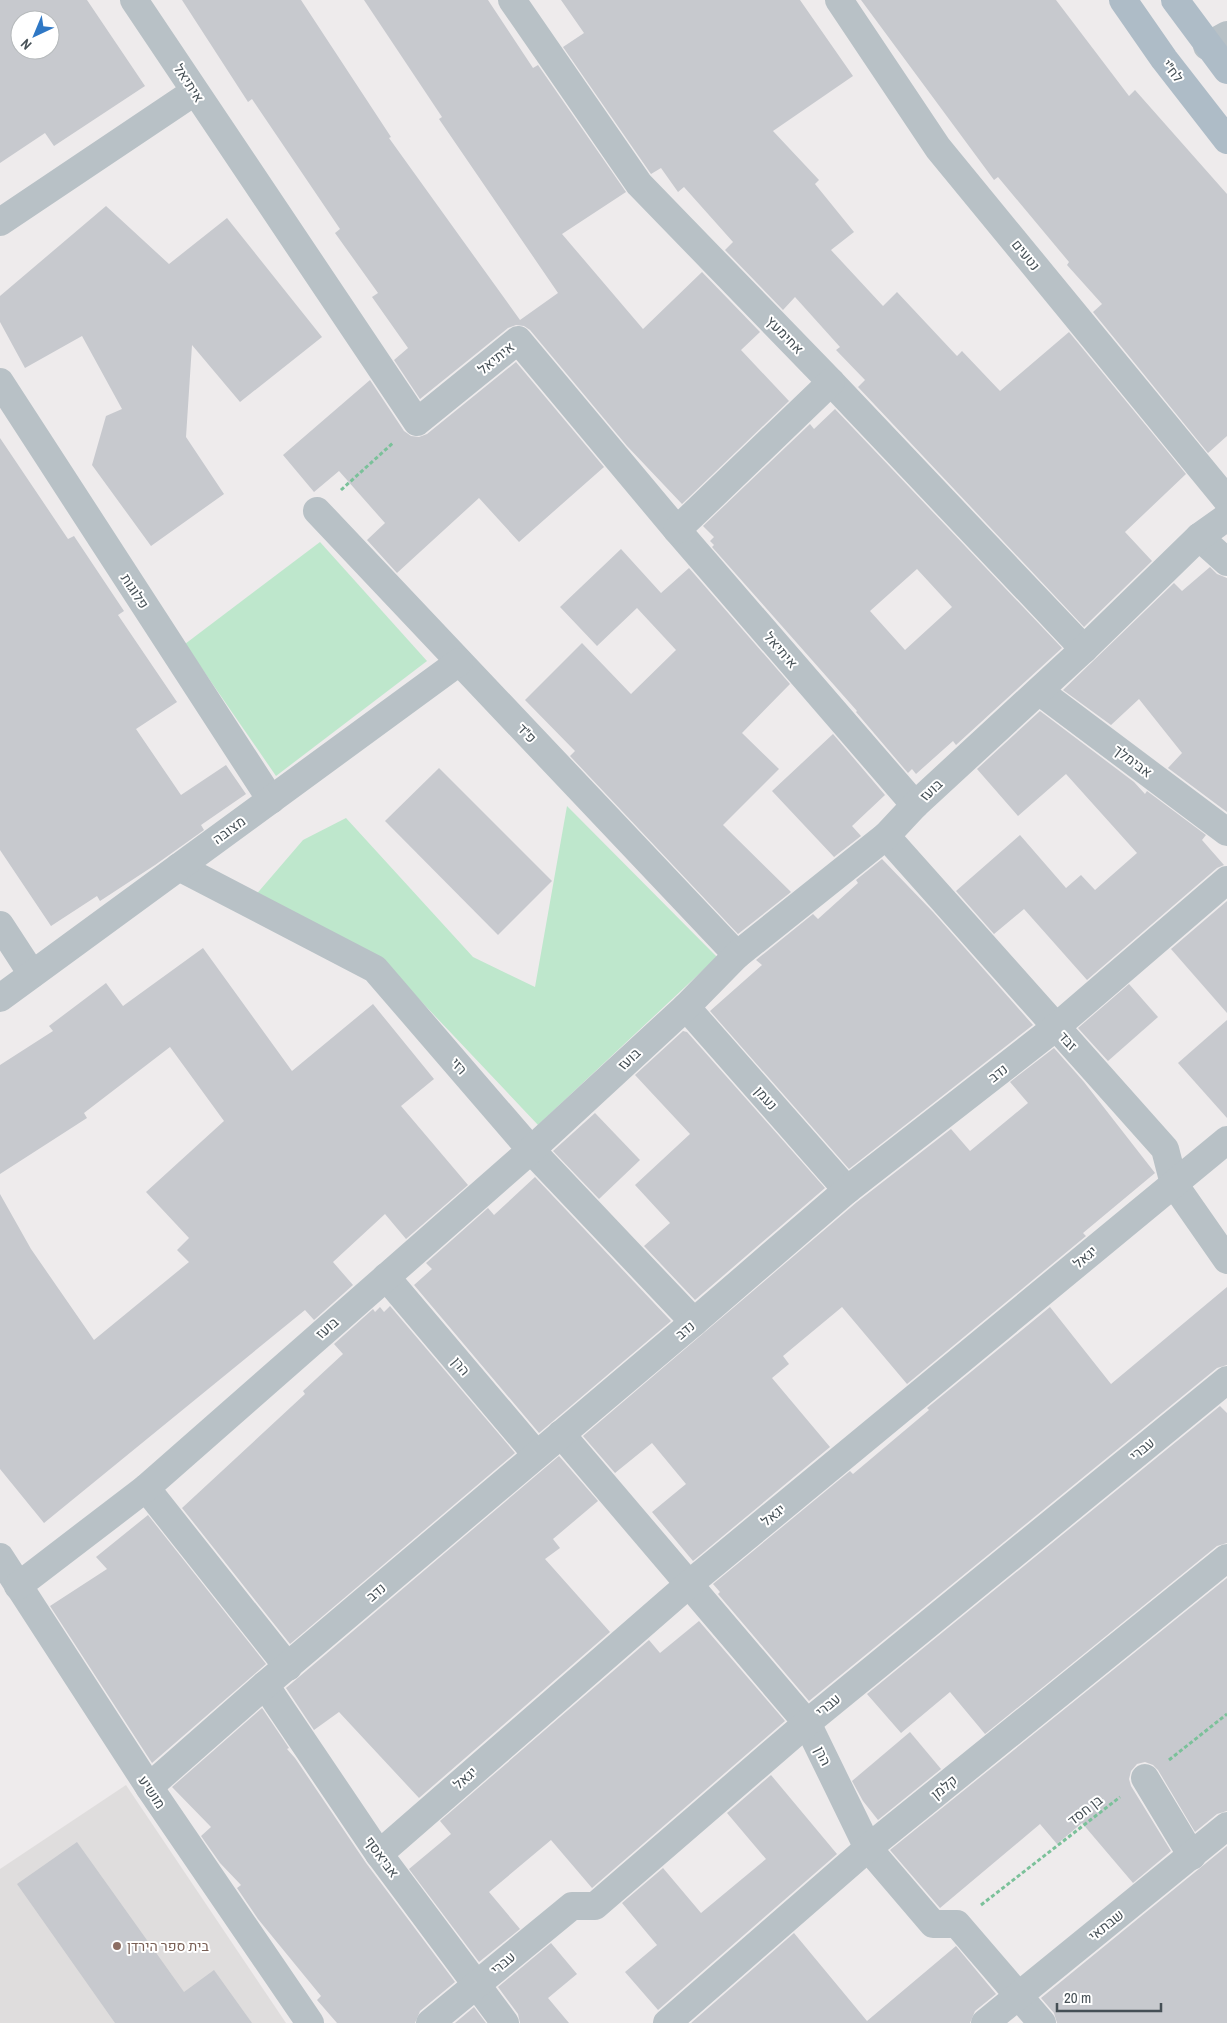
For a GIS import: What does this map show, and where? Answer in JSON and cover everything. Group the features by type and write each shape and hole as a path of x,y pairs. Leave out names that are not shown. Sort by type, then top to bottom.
{"main road":[{"name":"לח\"י","path":"1123,0 1164,59 1227,140"},
{"path":"1175,0 1217,40 1227,70"}],"street":[{"name":"איתיאל","path":"134,0 417,422 518,340 677,530 915,805"},
{"name":"אחימעץ","path":"512,0 639,184 831,382 1084,649"},
{"name":"נטעים","path":"839,0 938,148 1227,500"},
{"path":"0,222 194,92"},
{"name":"פלוגות","path":"0,382 271,800"},
{"path":"677,530 831,382"},
{"name":"פ\"ד","path":"317,511 737,955"},
{"name":"בועז","path":"18,1586 146,1488 531,1150 686,1007 737,955 886,836 915,805 1084,649 1199,537 1227,517"},
{"path":"1199,537 1227,562"},
{"name":"מצובה","path":"0,998 459,662"},
{"name":"אבימלך","path":"1039,691 1227,832"},
{"name":"זבד","path":"886,836 1165,1149 1174,1184 1227,1260"},
{"name":"רזי","path":"180,867 375,969 531,1150 694,1322"},
{"name":"נדב","path":"149,1787 265,1685 847,1190 1056,1028 1227,880"},
{"path":"0,925 32,974"},
{"name":"נעמן","path":"686,1007 847,1190"},
{"name":"יגאל","path":"378,1854 688,1584 1227,1140"},
{"name":"הרן","path":"386,1277 536,1454"},
{"name":"עברי","path":"430,2023 572,1906 595,1906 808,1722 1227,1380"},
{"name":"הרן","path":"561,1434 808,1722 868,1848 933,1924 957,1924"},
{"path":"146,1488 288,1667"},
{"name":"מושיע","path":"0,1558 149,1787 310,2023"},
{"name":"קלמן","path":"667,2023 868,1848 1227,1558"},
{"name":"אביאסף","path":"265,1685 378,1854 478,1984 505,2023"},
{"path":"1145,1778 1192,1856"},
{"name":"שבתאי","path":"985,2023 1017,1995 1227,1826"},
{"path":"957,1924 1042,2023"}],"path":[{"path":"317,511 417,422"},
{"name":"בן חסד","path":"957,1924 1227,1714"}],"shaded area":[{"name":"בית ספר הירדן","path":"126,1785 286,2023 0,2023 0,1869"}],"green space":[{"path":"320,542 427,661 276,776 185,644"},
{"path":"567,806 717,957 538,1125 383,961 254,897 303,840 346,818 473,957 535,987"}],"building":[{"path":"0,0 87,0 145,86 54,146 45,133 0,163"},
{"path":"182,0 301,0 391,137 389,138 520,320 558,293 439,119 442,117 364,0 488,0 533,68 538,65 626,192 562,234 643,329 702,272 760,332 741,350 789,401 682,504 627,446 530,330 524,326 516,325 508,328 420,399 394,360 408,348 372,297 378,293 335,233 340,229 252,99 248,102"},
{"path":"561,0 800,0 853,76 773,131 819,180 815,184 854,232 831,250 883,306 897,292 957,356 962,351 1000,391 1069,332 1186,474 1125,532 1152,561 1084,627 858,387 865,380 836,350 840,347 795,297 783,310 725,250 733,242 684,187 678,192 661,168 651,174 563,47 584,33"},
{"path":"861,0 1056,0 1129,96 1135,90 1227,194 1227,436 1208,453 1093,312 1102,304 1067,265 1069,262 998,177 994,180"},
{"path":"106,206 169,264 227,218 322,337 240,402 192,345 186,437 224,494 151,546 92,465 106,416 122,409 82,336 25,368 0,322 0,296"},
{"path":"516,362 604,467 519,542 479,498 397,573 367,540 385,523 339,471 314,492 283,455 370,380 404,431 411,436 419,437 427,434"},
{"path":"835,409 1062,648 956,745 953,741 916,774 912,769 908,773 857,711 712,547 714,545 710,541 714,537 703,526 810,424 814,429","holes":["917,569 952,607 905,650 870,611"]},
{"path":"0,438 68,539 74,536 124,611 118,615 177,702 136,729 181,795 226,765 246,794 201,825 204,830 155,865 100,901 97,896 51,926 0,850"},
{"path":"621,549 661,593 689,568 790,684 742,733 779,769 723,825 791,892 738,934 570,756 575,751 525,700 582,643 631,694 676,650 637,608 597,646 560,607"},
{"path":"1210,567 1217,574 1227,578 1227,812 1168,768 1182,753 1139,699 1111,725 1063,690 1174,583 1182,591"},
{"path":"1040,711 1134,782 1145,794 1147,791 1206,835 1202,840 1224,865 1217,868 1087,980 1024,909 994,934 956,891 1020,835 1066,888 1081,875 1095,890 1137,853 1066,774 1018,816 977,769"},
{"path":"833,734 885,795 852,826 861,836 834,857 772,791"},
{"path":"439,768 552,881 498,935 385,821"},
{"path":"882,859 933,912 1033,1025 849,1169 710,1011 762,965 756,960 813,914 818,919 858,883 856,880"},
{"path":"1227,901 1227,1013 1171,949"},
{"path":"203,948 292,1071 373,1004 434,1079 401,1106 468,1185 406,1239 385,1214 333,1262 353,1285 314,1320 305,1310 44,1523 0,1469 0,1194 31,1249 94,1340 189,1262 177,1250 189,1238 146,1192 224,1121 170,1047 84,1113 87,1118 0,1174 0,1065 53,1031 49,1026 106,983 123,1006"},
{"path":"1129,984 1158,1017 1108,1061 1078,1028"},
{"path":"1227,1020 1227,1118 1178,1063"},
{"path":"683,1031 687,1032 825,1188 695,1300 644,1246 670,1223 635,1185 690,1134 635,1075"},
{"path":"1054,1048 1084,1082 1155,1173 1083,1233 1086,1236 907,1384 842,1307 783,1356 789,1364 772,1378 830,1447 693,1561 652,1512 686,1484 652,1443 615,1473 583,1436 857,1202 951,1129 970,1151 1028,1103 1010,1082"},
{"path":"595,1113 640,1160 599,1199 553,1151"},
{"path":"535,1177 671,1321 539,1433 414,1285 432,1269 426,1263 488,1208 494,1215"},
{"path":"1227,1287 1227,1365 1217,1368 809,1701 718,1594 720,1592 713,1584 850,1471 853,1474 929,1410 927,1408 1050,1307 1111,1384"},
{"path":"390,1306 515,1453 290,1644 182,1508 305,1394 303,1391 343,1354 334,1344 373,1309 375,1312 380,1307 384,1312"},
{"path":"1220,1406 1227,1413 1227,1543 1217,1546 985,1734 950,1692 901,1733 867,1694"},
{"path":"559,1456 598,1501 553,1539 560,1548 545,1559 610,1632 419,1798 339,1712 314,1730 286,1688"},
{"path":"148,1515 266,1664 152,1763 50,1606 107,1569 96,1557"},
{"path":"1227,1578 1227,1811 1217,1814 1195,1832 1158,1770 1153,1765 1145,1762 1137,1764 1131,1771 1129,1779 1131,1786 1171,1851 1133,1883 1082,1823 1057,1844 1040,1824 940,1908 890,1850"},
{"path":"699,1621 785,1721 592,1888 551,1840 489,1892 520,1929 479,1962 409,1869 451,1834 440,1821 649,1640 660,1653"},
{"path":"262,1708 289,1748 287,1749 366,1863 455,1982 420,2011 415,2023 337,2023 317,2000 321,1996 258,1919 237,1888 241,1885 220,1863 201,1836 211,1827 172,1787"},
{"path":"910,1732 941,1769 878,1820 863,1801 852,1781"},
{"path":"771,1775 837,1854 658,2010 625,1972 657,1945 622,1903 663,1868 701,1913 766,1859 727,1813"},
{"path":"77,1842 184,1992 214,1970 252,2023 115,2023 17,1884"},
{"path":"1227,1846 1227,2023 1057,2023 1054,2013 1041,1998"},
{"path":"794,1933 867,2021 956,1946 996,1994 975,2011 970,2023 691,2023"},
{"path":"551,1943 577,1974 548,1998 569,2023 520,2023 518,2014 498,1987"},
{"path":"474,2007 486,2023 455,2023"}],"place":[{"name":"בית ספר הירדן","path":"117,1946"}]}
